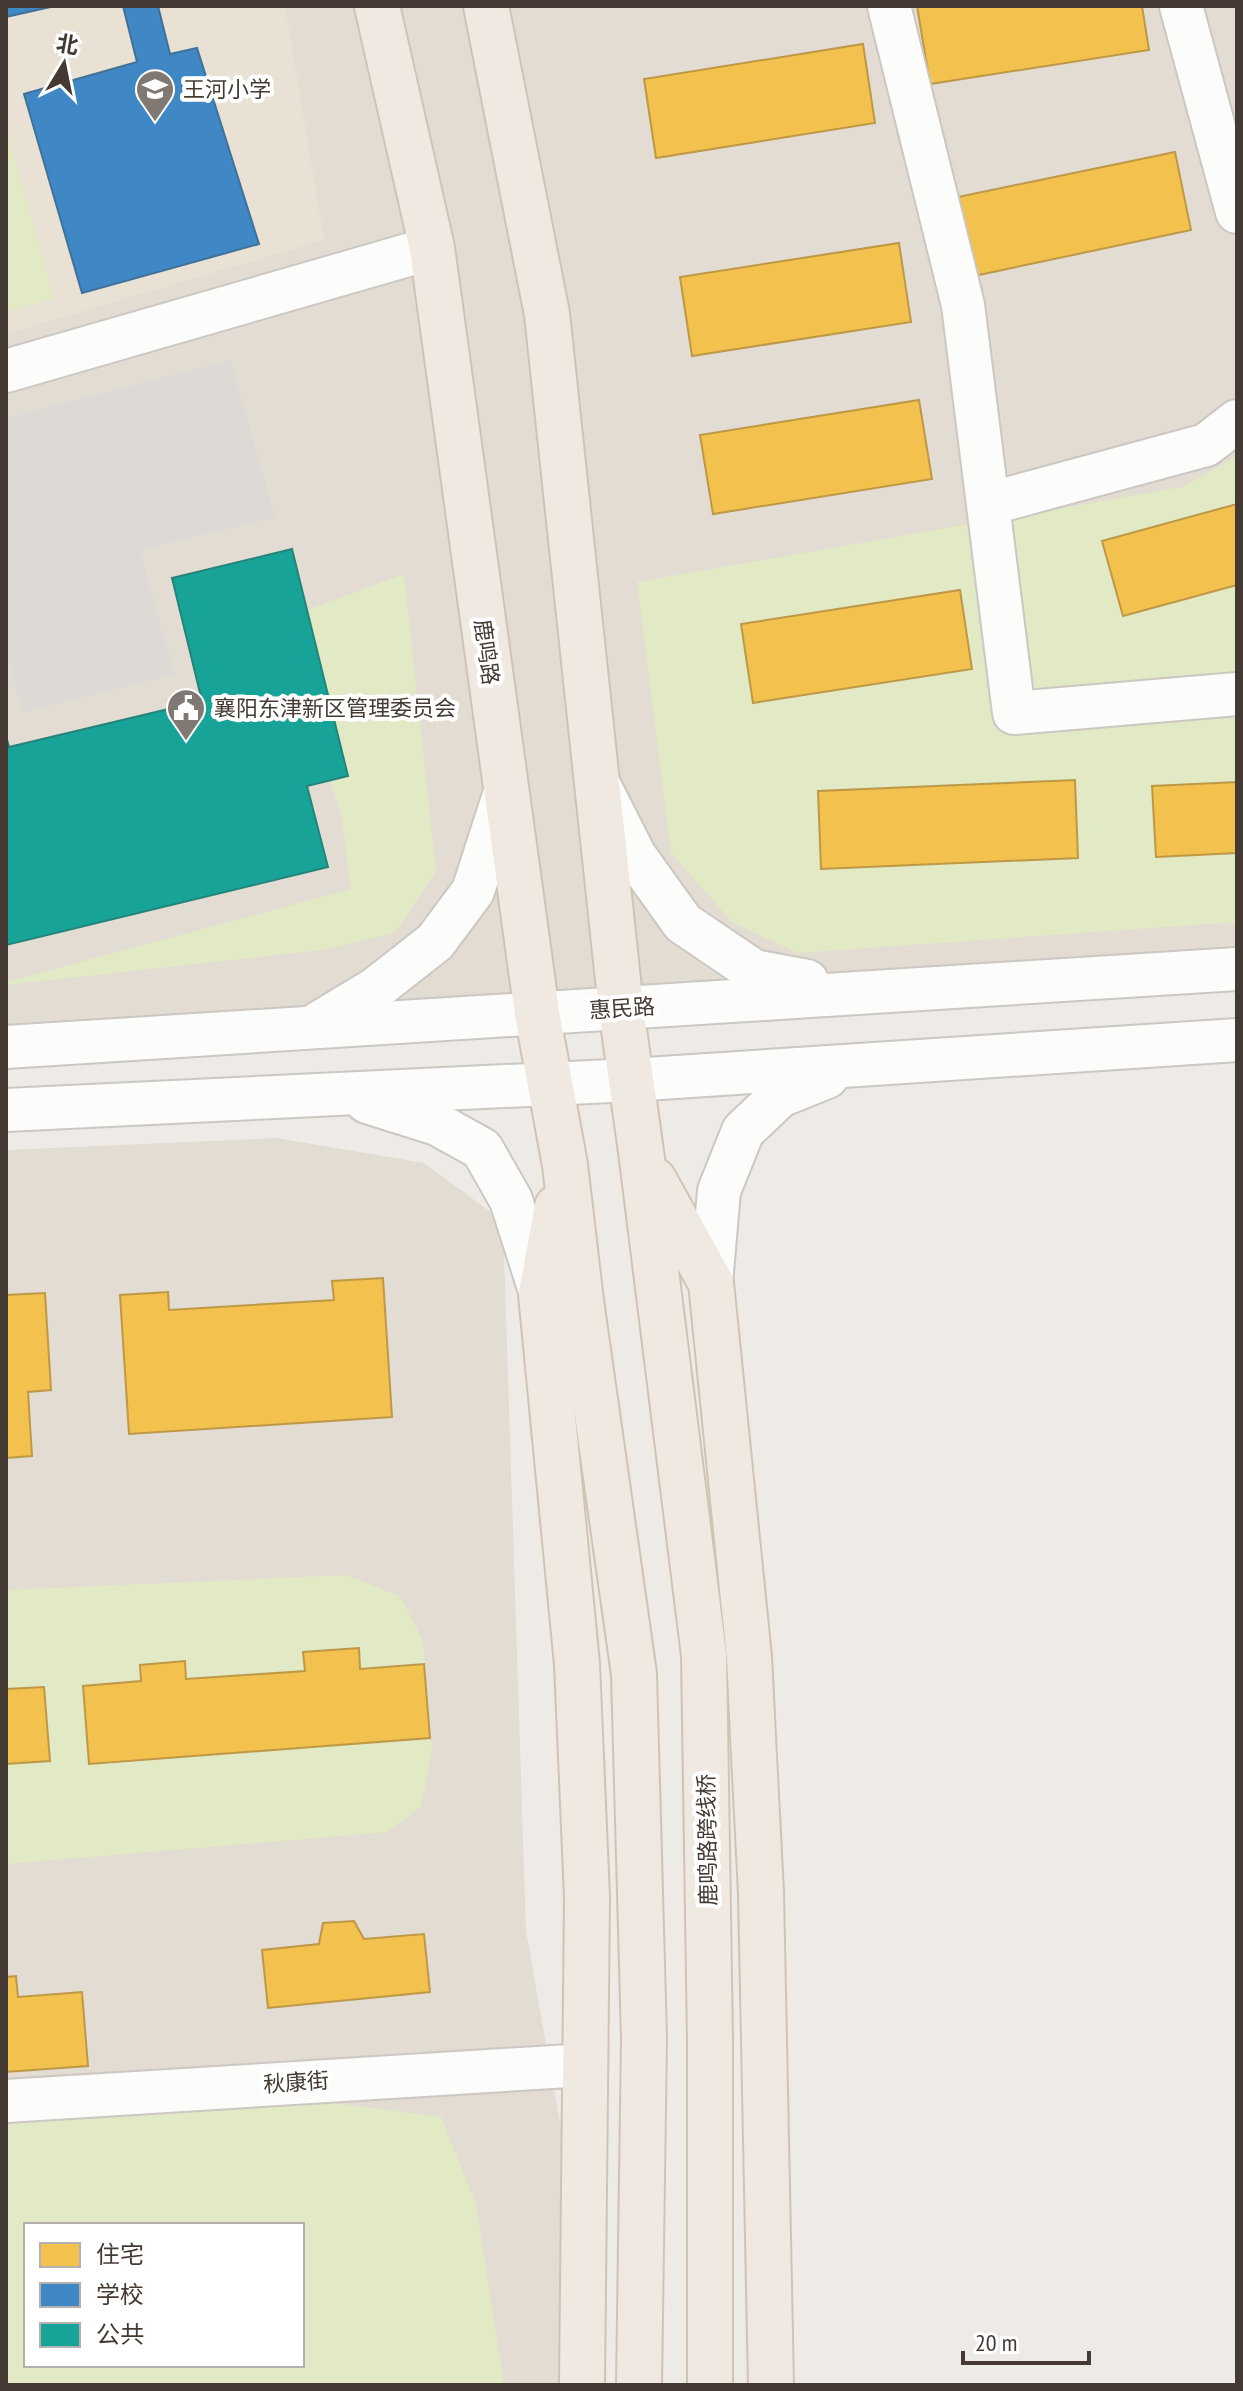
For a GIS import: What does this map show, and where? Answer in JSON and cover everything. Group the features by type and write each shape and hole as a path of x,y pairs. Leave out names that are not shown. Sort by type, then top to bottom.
{"main road":[{"name":"鹿鸣路","path":"377,6 432,248 537,1013 565,1165 561,1298"},
{"path":"486,6 547,314 621,1008 642,1159 711,1283 749,1657 761,1893 771,2385"},
{"name":"鹿鸣路跨线桥","path":"642,1159 704,1655 710,2042 710,2385"},
{"path":"561,1298 587,1897 582,2385"},
{"path":"561,1298 634,1674 644,2039 639,2385"}],"street":[{"path":"889,6 963,305 1014,713 1237,694"},
{"path":"1181,6 1237,212"},
{"path":"6,371 432,248"},
{"path":"988,504 1206,445 1237,421"},
{"path":"597,781 635,856 683,923 754,971 863,992"},
{"path":"310,1028 375,989 435,942 473,891 506,789"},
{"name":"惠民路","path":"6,1047 1237,969"},
{"path":"6,1110 631,1080 1237,1040"},
{"path":"711,1283 719,1191 743,1131 780,1096 856,1065"},
{"path":"339,1093 437,1124 482,1149 561,1298"},
{"name":"秋康街","path":"6,2101 585,2065"}],"shaded area":[{"path":"6,6 1237,6 1237,969 6,1047"},
{"name":"王河小学","path":"6,6 285,6 324,240 6,334"},
{"path":"231,360 275,517 140,550 175,674 22,713 6,649 6,418"},
{"path":"276,1138 424,1163 503,1221 526,1931 598,2337 583,2385 6,2385 6,1150"}],"green space":[{"path":"6,128 54,299 6,312"},
{"path":"1237,456 1237,922 797,953 732,922 671,853 637,582 1182,487"},
{"path":"404,574 436,871 395,933 322,950 6,985 6,982 351,889 342,817 277,621"},
{"path":"346,1575 400,1596 423,1640 432,1751 421,1807 387,1832 6,1864 6,1590"},
{"path":"279,2096 441,2117 476,2204 504,2385 6,2385 6,2113"}],"building: 住宅":[{"path":"917,6 1142,6 1149,50 930,84"},
{"path":"863,44 875,123 656,158 644,79"},
{"path":"1175,152 1191,230 974,276 958,197"},
{"path":"899,243 911,322 692,356 680,277"},
{"path":"919,400 932,479 713,514 700,435"},
{"path":"1237,504 1237,585 1123,616 1102,541"},
{"path":"960,590 972,669 753,703 741,624"},
{"path":"1075,780 1078,858 821,869 818,791"},
{"path":"1237,782 1237,853 1156,857 1152,786"},
{"path":"383,1278 392,1417 129,1434 120,1295 168,1292 169,1310 334,1300 332,1281"},
{"path":"45,1293 51,1390 28,1392 32,1456 6,1458 6,1295"},
{"path":"359,1648 360,1669 424,1664 430,1738 89,1764 83,1686 141,1681 140,1665 185,1661 186,1679 305,1671 303,1652"},
{"path":"44,1687 50,1761 6,1764 6,1689"},
{"path":"354,1921 364,1939 424,1934 430,1992 268,2008 262,1950 319,1944 323,1923"},
{"path":"16,1976 18,1997 82,1992 88,2066 6,2072 6,1977"}],"building: 学校":[{"path":"6,6 55,6 6,17"},
{"path":"123,6 158,6 170,54 197,48 259,244 82,293 24,94 137,62"}],"building: 公共":[{"name":"襄阳东津新区管理委员会","path":"292,549 348,776 307,786 328,867 6,945 6,736 9,747 202,701 172,578"}],"place":[{"name":"王河小学","path":"155,123"},
{"name":"襄阳东津新区管理委员会","path":"186,742"}]}
